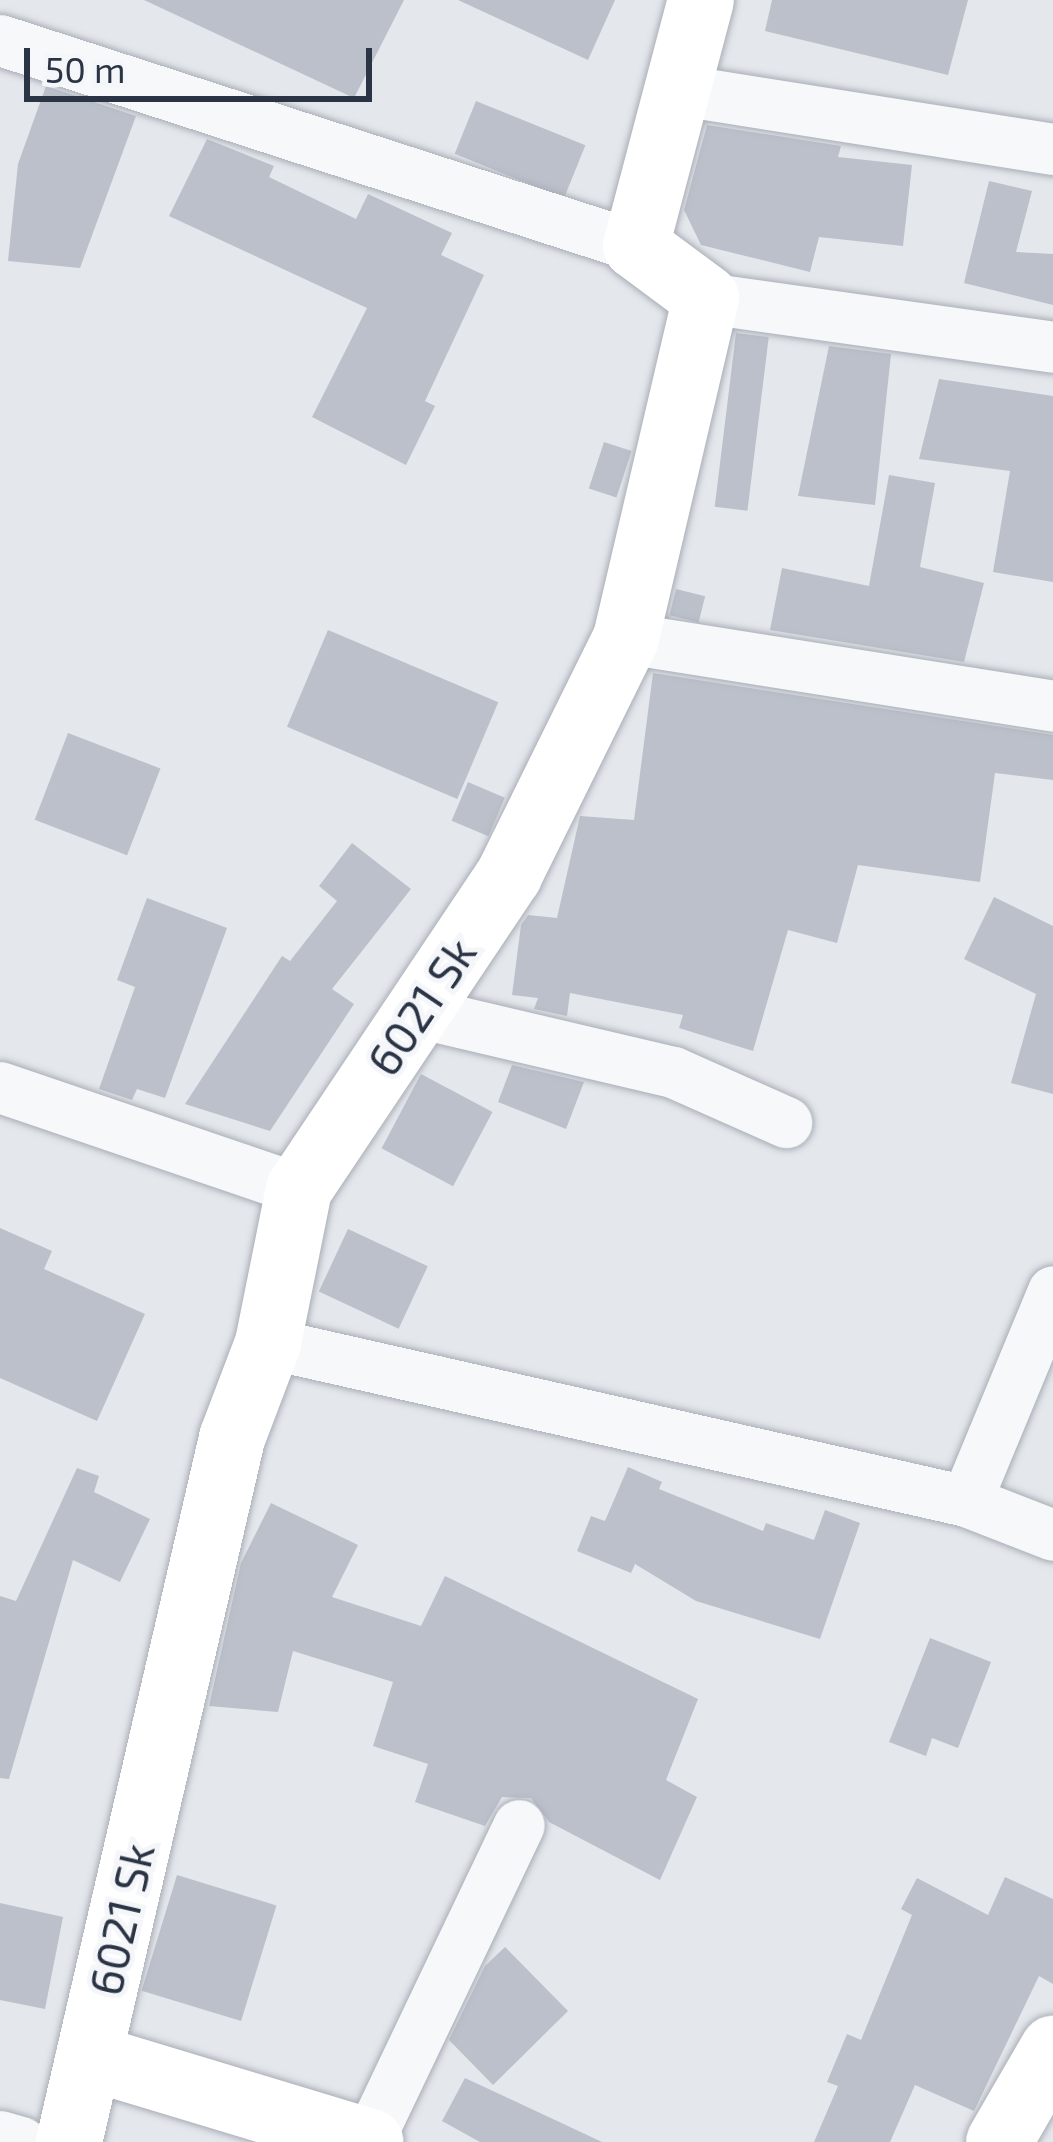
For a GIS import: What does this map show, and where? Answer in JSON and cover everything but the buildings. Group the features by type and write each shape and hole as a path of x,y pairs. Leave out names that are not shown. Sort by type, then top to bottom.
{"street":[{"path":"636,246 700,0"},
{"path":"0,40 636,246 706,298 1053,347"},
{"path":"674,89 1053,148"},
{"name":"6021 Sk","path":"69,2142 232,1438 268,1343 299,1190 509,875 626,638 706,298"},
{"path":"626,638 1053,706"},
{"path":"417,1012 674,1072 786,1122"},
{"path":"0,1087 299,1190"},
{"path":"966,1501 1053,1292"},
{"path":"268,1343 966,1501 1053,1535"},
{"path":"89,2056 369,2142 519,1825"},
{"path":"998,2142 1053,2048"},
{"path":"0,2137 21,2142"}]}
